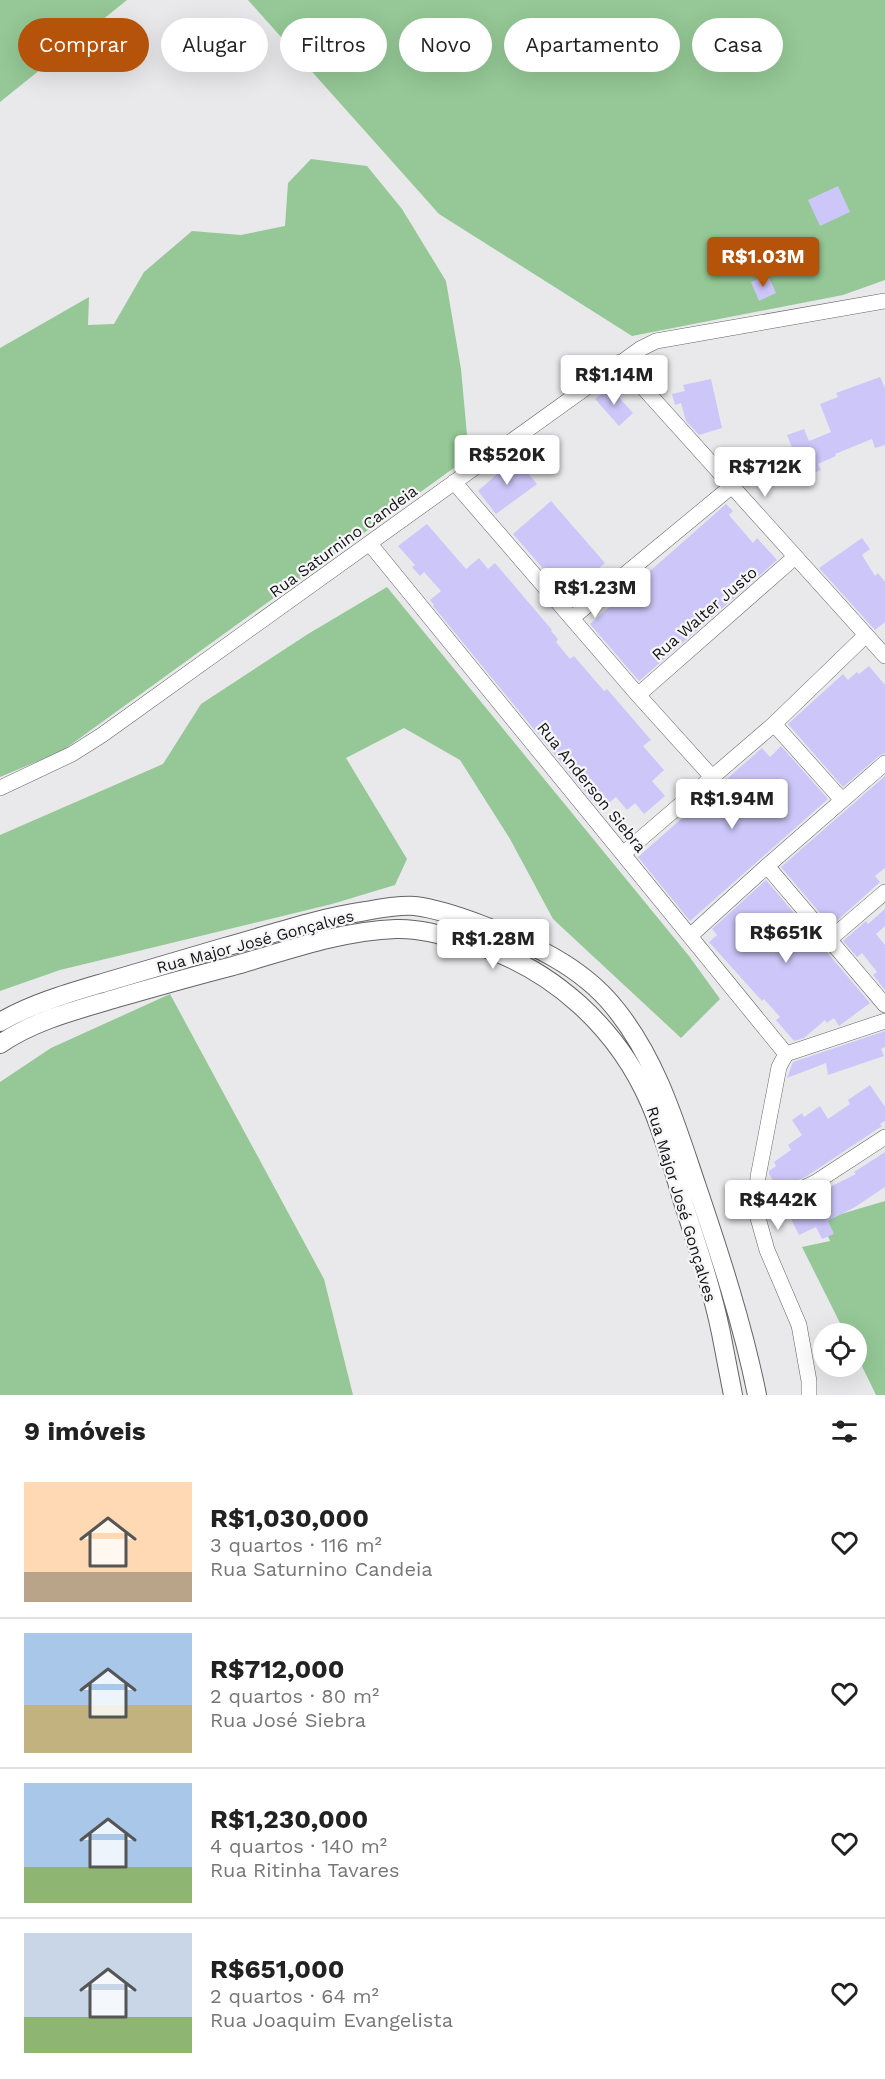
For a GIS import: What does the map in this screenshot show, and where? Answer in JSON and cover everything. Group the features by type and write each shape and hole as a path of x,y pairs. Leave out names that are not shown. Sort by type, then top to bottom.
{"street":[{"name":"Rua Saturnino Candeia","path":"0,788 72,754 102,735 620,362 656,341 885,301"},
{"path":"620,362 885,656"},
{"path":"454,482 712,777"},
{"path":"572,618 732,486"},
{"name":"Rua Anderson Siebra","path":"370,544 786,1054"},
{"name":"Rua Walter Justo","path":"638,695 795,557"},
{"path":"623,854 774,724 865,636"},
{"path":"774,724 842,800"},
{"path":"690,936 885,763"},
{"path":"767,866 885,1005"},
{"path":"830,939 885,892"},
{"name":"Rua Major José Gonçalves","path":"0,1022 46,1000 190,957 332,916 396,906 415,906 461,917 529,943 570,968 595,987 613,1005 646,1055 676,1124 712,1229 750,1361 757,1395"},
{"name":"Rua Major José Gonçalves","path":"0,1044 39,1022 341,935 397,928 412,929 448,937 508,956 554,984 597,1020 639,1079 661,1128 693,1233 721,1331 733,1395"},
{"path":"809,1395 809,1381 798,1325 767,1250 756,1211 758,1177 778,1067 786,1054 885,1021"},
{"path":"756,1211 816,1182 885,1137"}],"green space":[{"path":"0,0 127,0 105,18 18,18 18,72 37,72 0,102"},
{"path":"248,0 885,0 885,280 843,295 632,336 439,214 312,72 387,72 387,18 280,18 280,36 268,22 268,18 264,18"},
{"path":"311,159 367,166 402,209 446,281 461,369 469,457 62,751 0,777 0,348 89,297 88,325 114,324 144,272 192,231 241,235 285,226 288,183"},
{"path":"387,587 689,956 720,999 681,1038 553,919 510,839 460,760 404,728 346,758 407,859 395,885 332,904 60,970 0,991 0,835 163,764 201,704 308,634"},
{"path":"170,994 324,1279 353,1395 0,1395 0,1082 51,1048"},
{"path":"885,1201 885,1395 876,1395 867,1377 867,1323 840,1323 802,1247 830,1241 821,1220"}],"building":[{"path":"838,186 850,212 820,226 808,200"},
{"path":"768,275 776,293 759,301 751,282"},
{"path":"880,377 885,388 885,445 875,448 872,439 835,454 836,456 818,464 821,470 804,477 787,435 804,429 809,441 831,432 820,404 838,397 836,393"},
{"path":"711,379 722,428 699,435 686,421 681,403 675,405 672,394 685,391 683,385"},
{"path":"610,387 633,413 619,426 595,399"},
{"path":"758,451 759,456 769,452 779,481 746,487 744,477 738,478 729,468 727,456"},
{"path":"515,458 537,484 496,514 478,491"},
{"path":"551,501 605,563 567,596 513,534"},
{"path":"726,504 733,511 729,515 753,543 757,538 777,560 639,681 590,624"},
{"path":"427,524 466,569 479,558 488,569 495,563 552,630 558,639 556,642 570,659 574,656 604,691 607,689 651,740 643,746 664,770 652,781 665,796 644,814 635,803 627,810 616,797 600,810 433,606 430,600 441,591 424,572 420,576 412,567 415,565 398,546"},
{"path":"862,538 870,549 862,555 875,576 878,573 885,582 885,622 875,630 819,568"},
{"path":"869,666 885,685 885,753 843,787 788,724 843,674 848,680"},
{"path":"781,746 828,799 690,921 638,857 762,748 770,757"},
{"path":"885,776 885,868 875,876 880,882 831,926 781,867"},
{"path":"766,880 870,1003 839,1026 834,1018 827,1023 825,1020 804,1038 794,1041 776,1020 780,1017 764,999 762,1001 709,942 717,935 712,929"},
{"path":"885,909 885,926 876,934 885,945 885,990 873,975 877,972 862,953 857,957 843,941 866,921 868,924"},
{"path":"885,1031 885,1047 881,1049 884,1056 828,1075 826,1063 787,1078 793,1062"},
{"path":"870,1085 885,1107 885,1121 880,1124 882,1126 807,1176 779,1189 769,1171 776,1166 774,1162 791,1150 788,1145 802,1135 792,1120 802,1113 804,1117 820,1106 828,1119 850,1104 848,1100"},
{"path":"885,1152 885,1187 855,1207 828,1221 834,1234 822,1239 816,1227 799,1235 788,1213 788,1208 856,1174 854,1172"}]}
